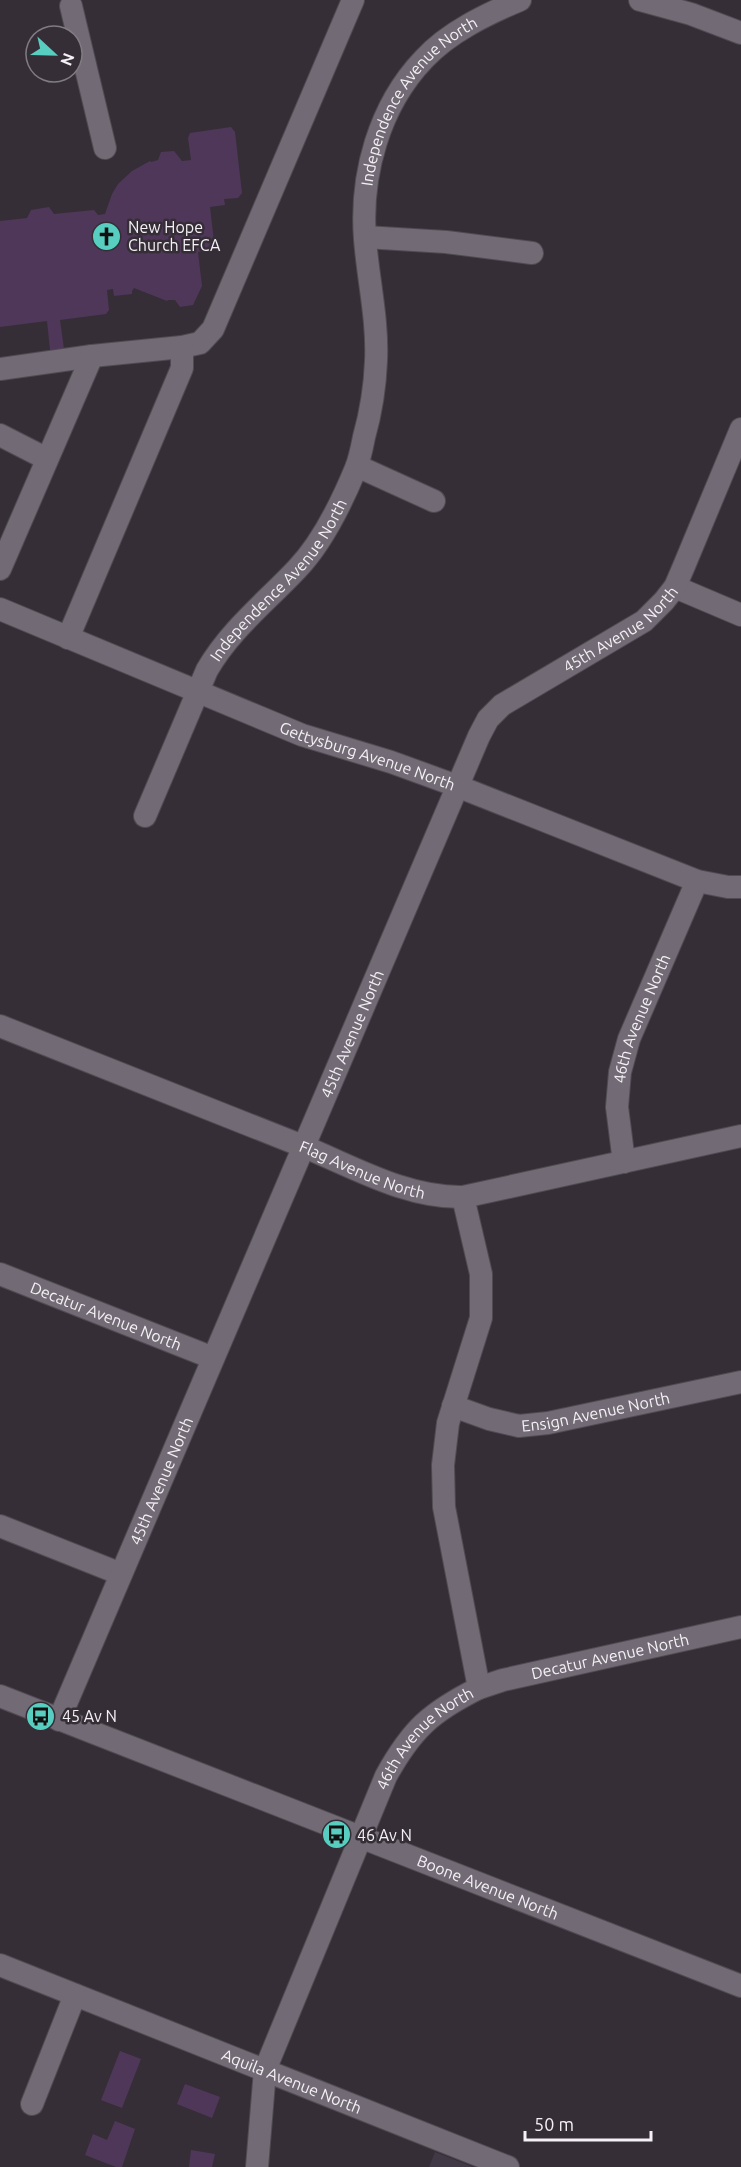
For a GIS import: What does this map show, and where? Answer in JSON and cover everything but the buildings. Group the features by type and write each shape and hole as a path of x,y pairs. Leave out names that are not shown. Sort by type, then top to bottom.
{"street":[{"path":"0,369 92,356 134,361 200,343 213,329 353,0"},
{"name":"Independence Avenue North","path":"146,816 197,692 218,652 231,634 299,568 320,540 357,466 371,412 376,360 365,237 366,195 372,158 383,121 401,87 425,58 454,35 489,13 520,0"},
{"path":"640,0 691,14 741,33"},
{"path":"71,6 105,148"},
{"path":"365,237 446,242 532,253"},
{"path":"68,638 182,368 182,347"},
{"path":"0,569 92,356"},
{"name":"45th Avenue North","path":"59,1720 483,728 488,719 502,705 644,621 664,601 675,586 741,429"},
{"path":"0,435 47,459"},
{"path":"357,466 434,501"},
{"path":"675,586 741,615"},
{"name":"Gettysburg Avenue North","path":"0,609 302,735 391,762 457,786 697,881 741,887"},
{"name":"46th Avenue North","path":"624,1162 617,1107 623,1061 629,1039 697,881"},
{"name":"Flag Avenue North","path":"0,1026 304,1146 405,1189 425,1195 463,1197 741,1136"},
{"name":"46th Avenue North","path":"257,2167 265,2070 386,1776 402,1747 423,1723 450,1702 479,1688 444,1507 442,1465 448,1424 481,1318 481,1274 463,1197"},
{"name":"Decatur Avenue North","path":"0,1274 213,1358"},
{"name":"Ensign Avenue North","path":"453,1406 489,1419 519,1426 548,1423 741,1382"},
{"path":"0,1526 121,1574"},
{"name":"Decatur Avenue North","path":"479,1688 503,1680 741,1628"},
{"name":"Boone Avenue North","path":"0,1696 741,1986"},
{"name":"Aquila Avenue North","path":"0,1965 508,2167"},
{"path":"32,2104 75,1995"}],"shaded area":[{"path":"435,2152 473,2167 429,2167"}],"place":[{"name":"New Hope Church EFCA","path":"107,236"},
{"name":"45 Av N","path":"41,1716"},
{"name":"46 Av N","path":"336,1835"}]}
